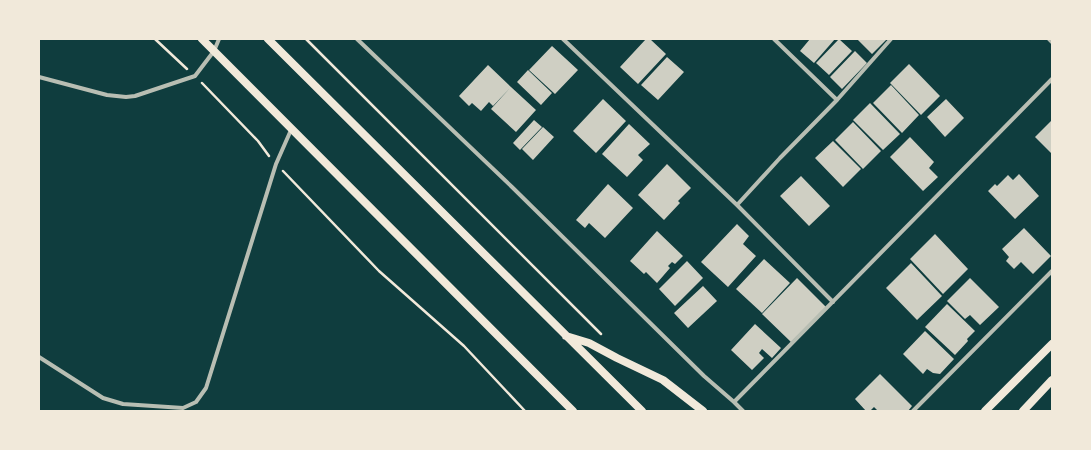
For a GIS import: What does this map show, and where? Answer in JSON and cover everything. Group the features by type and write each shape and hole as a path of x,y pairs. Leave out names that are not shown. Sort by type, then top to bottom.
{"main road":[{"path":"202,39 291,130 573,411"},
{"path":"268,39 642,411"},
{"path":"566,336 589,343 663,380 703,411"},
{"path":"985,411 1052,344"},
{"path":"1023,411 1052,380"},
{"path":"1029,411 1034,399"}],"street":[{"path":"39,77 107,95 126,97 135,96 195,76 214,51 219,39"},
{"path":"357,39 518,192 704,376 743,411"},
{"path":"563,39 737,205 833,302"},
{"path":"774,39 838,100"},
{"path":"737,205 780,158 838,100 891,39"},
{"path":"1048,39 1052,42"},
{"path":"734,402 1052,79"},
{"path":"39,356 103,398 123,404 183,408 196,402 206,388 276,164 291,130"},
{"path":"913,411 1052,270"}],"path":[{"path":"155,39 195,76 258,141 276,164 379,271 464,346 526,411"},
{"path":"306,39 604,338"}],"building":[{"path":"646,39 650,39 666,54 638,84 620,67"},
{"path":"810,39 835,39 814,63 800,51"},
{"path":"839,39 852,51 829,75 816,63"},
{"path":"857,39 887,39 872,54"},
{"path":"552,46 578,70 555,94 529,70"},
{"path":"855,51 867,63 842,89 830,77"},
{"path":"667,57 684,72 658,100 641,85"},
{"path":"909,64 940,96 921,115 890,83"},
{"path":"488,65 511,87 493,106 489,102 481,111 472,103 469,106 459,96"},
{"path":"528,70 552,93 541,105 517,82"},
{"path":"891,85 919,115 902,133 873,103"},
{"path":"511,87 536,110 516,132 491,109"},
{"path":"603,99 626,121 596,153 573,131"},
{"path":"946,99 964,118 945,137 927,117"},
{"path":"870,103 900,134 883,150 853,120"},
{"path":"534,120 542,127 520,150 513,143"},
{"path":"1052,120 1052,154 1035,137"},
{"path":"853,122 881,151 863,169 835,140"},
{"path":"629,124 650,144 638,155 643,160 627,177 602,154"},
{"path":"543,127 554,137 533,160 522,149"},
{"path":"910,137 934,162 929,168 938,177 923,191 890,157"},
{"path":"833,141 861,169 843,187 815,158"},
{"path":"667,164 691,188 678,201 680,203 664,220 638,195"},
{"path":"1019,174 1039,196 1015,219 988,191 995,184 997,186 1008,175 1013,180"},
{"path":"801,176 830,206 809,226 780,196"},
{"path":"608,184 633,208 605,238 589,223 585,228 576,220"},
{"path":"737,224 749,236 743,244 756,256 728,287 701,262"},
{"path":"1024,228 1051,256 1033,274 1021,262 1014,269 1006,261 1009,257 1002,249"},
{"path":"657,231 683,256 675,264 672,262 668,266 670,268 657,283 646,272 644,274 630,261"},
{"path":"935,234 968,269 943,294 910,259"},
{"path":"764,259 790,283 762,313 736,289"},
{"path":"687,261 703,278 675,306 659,289"},
{"path":"911,263 942,296 917,320 886,288"},
{"path":"797,278 826,307 791,342 762,314"},
{"path":"970,278 999,307 980,325 970,315 965,319 947,301"},
{"path":"703,286 717,301 688,328 674,313"},
{"path":"947,304 975,331 955,355 925,327"},
{"path":"755,324 781,348 772,358 762,349 759,353 764,358 752,370 731,350"},
{"path":"925,331 954,359 940,374 933,373 927,369 923,374 903,354"},
{"path":"880,374 912,406 908,411 878,411 874,407 870,411 866,411 855,399"}]}
